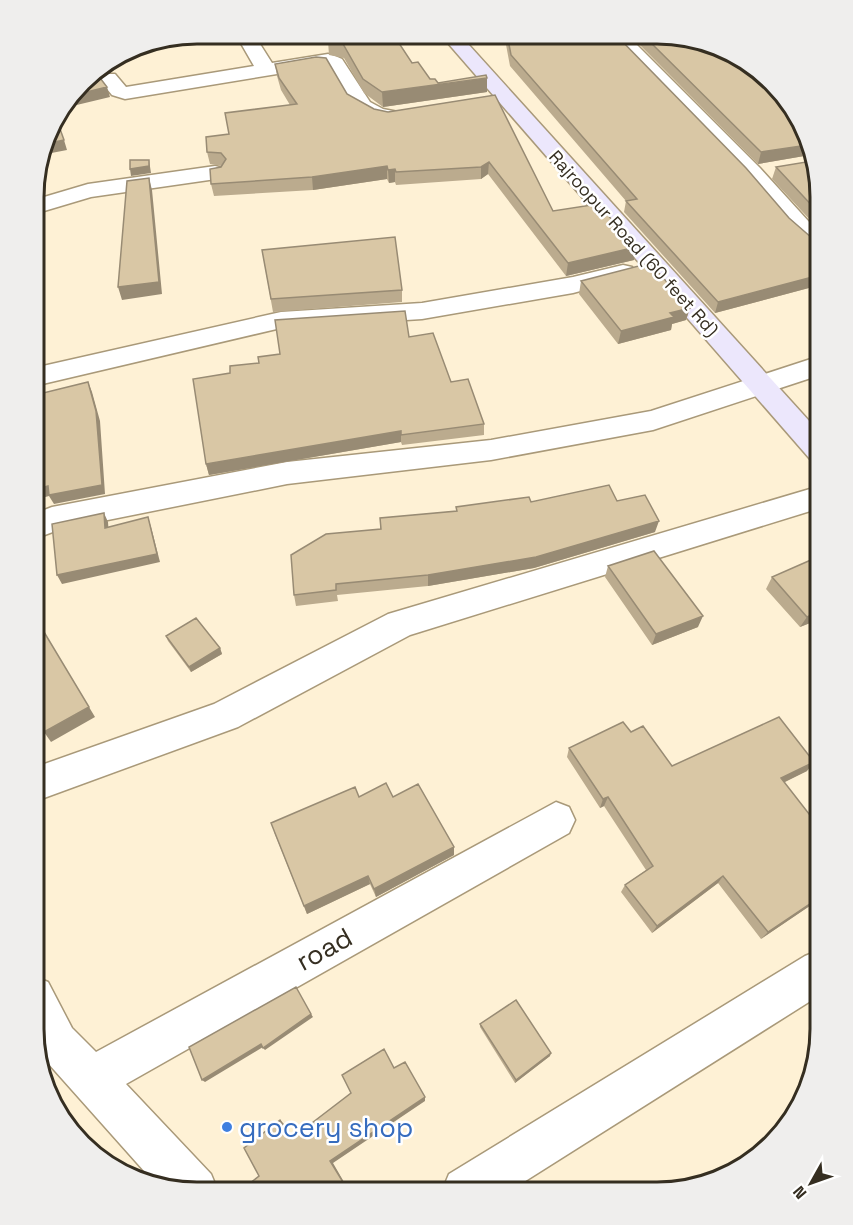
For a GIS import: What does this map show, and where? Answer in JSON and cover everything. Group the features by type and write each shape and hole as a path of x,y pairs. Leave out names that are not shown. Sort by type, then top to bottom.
{"main road":[{"name":"Rajroopur Road (60 feet Rd)","path":"456,44 493,100 654,264 810,440"}],"street":[{"path":"251,44 266,70"},
{"path":"626,44 762,172 810,235"},
{"path":"103,76 125,93 328,60 335,63 360,108 381,116 412,112"},
{"path":"44,204 88,190 215,173"},
{"path":"44,375 281,320 422,311 573,285 654,264"},
{"path":"44,523 52,519 287,473 491,450 653,420 810,369"},
{"path":"44,781 225,716 400,624 810,500"},
{"name":"road","path":"91,1079 556,820"},
{"path":"480,1182 809,978"},
{"path":"48,1050 91,1079 185,1181"}],"building":[{"path":"343,44 400,44 412,63 418,62 430,79 435,79 438,83 486,75 487,78 382,92 363,79"},
{"path":"509,44 625,44 746,168 789,218 810,236 810,278 718,302 626,201 637,199 511,55"},
{"path":"652,44 676,45 715,55 741,69 757,82 784,112 801,146 761,152"},
{"path":"316,57 326,58 347,94 374,109 388,112 495,95 553,211 598,204 636,247 568,263 489,162 481,167 396,172 395,169 388,170 387,166 312,177 211,184 210,169 221,167 226,159 221,153 207,152 206,137 229,134 225,113 297,104 279,78 275,64"},
{"path":"100,78 107,87 86,92"},
{"path":"60,128 64,140 54,142"},
{"path":"130,160 149,160 149,166 130,169"},
{"path":"805,162 810,204 776,167"},
{"path":"149,178 159,282 118,287 127,181"},
{"path":"395,237 402,290 271,299 262,250"},
{"path":"650,263 690,308 670,313 674,317 621,331 581,281"},
{"path":"405,311 409,337 433,333 451,382 468,379 484,424 401,435 401,431 206,464 193,379 230,373 230,366 259,363 258,357 280,354 275,320"},
{"path":"88,382 96,411 102,485 49,495 48,486 44,487 44,393"},
{"path":"609,485 617,501 645,495 659,521 536,557 428,575 336,584 336,590 294,595 291,555 326,534 381,529 380,518 457,511 456,507 529,497 531,502"},
{"path":"104,513 105,528 148,517 157,554 57,575 52,524"},
{"path":"654,551 703,616 656,634 608,566"},
{"path":"810,561 810,616 807,617 772,577"},
{"path":"196,618 220,648 189,667 166,636"},
{"path":"44,632 89,707 44,732"},
{"path":"779,717 809,756 809,764 781,778 809,814 809,904 768,932 723,876 657,926 625,885 653,866 608,797 603,799 569,748 623,722 631,732 643,726 672,766"},
{"path":"386,783 393,797 418,784 454,847 374,889 368,876 304,906 271,823 355,787 359,797"},
{"path":"296,987 311,1014 263,1048 261,1044 202,1080 189,1047"},
{"path":"516,1000 551,1053 516,1080 480,1024"},
{"path":"384,1049 394,1068 405,1062 425,1097 330,1161 343,1182 251,1182 259,1176 244,1148 280,1120 291,1139 351,1093 342,1075"}],"place":[{"name":"grocery shop","path":"227,1127"}]}
